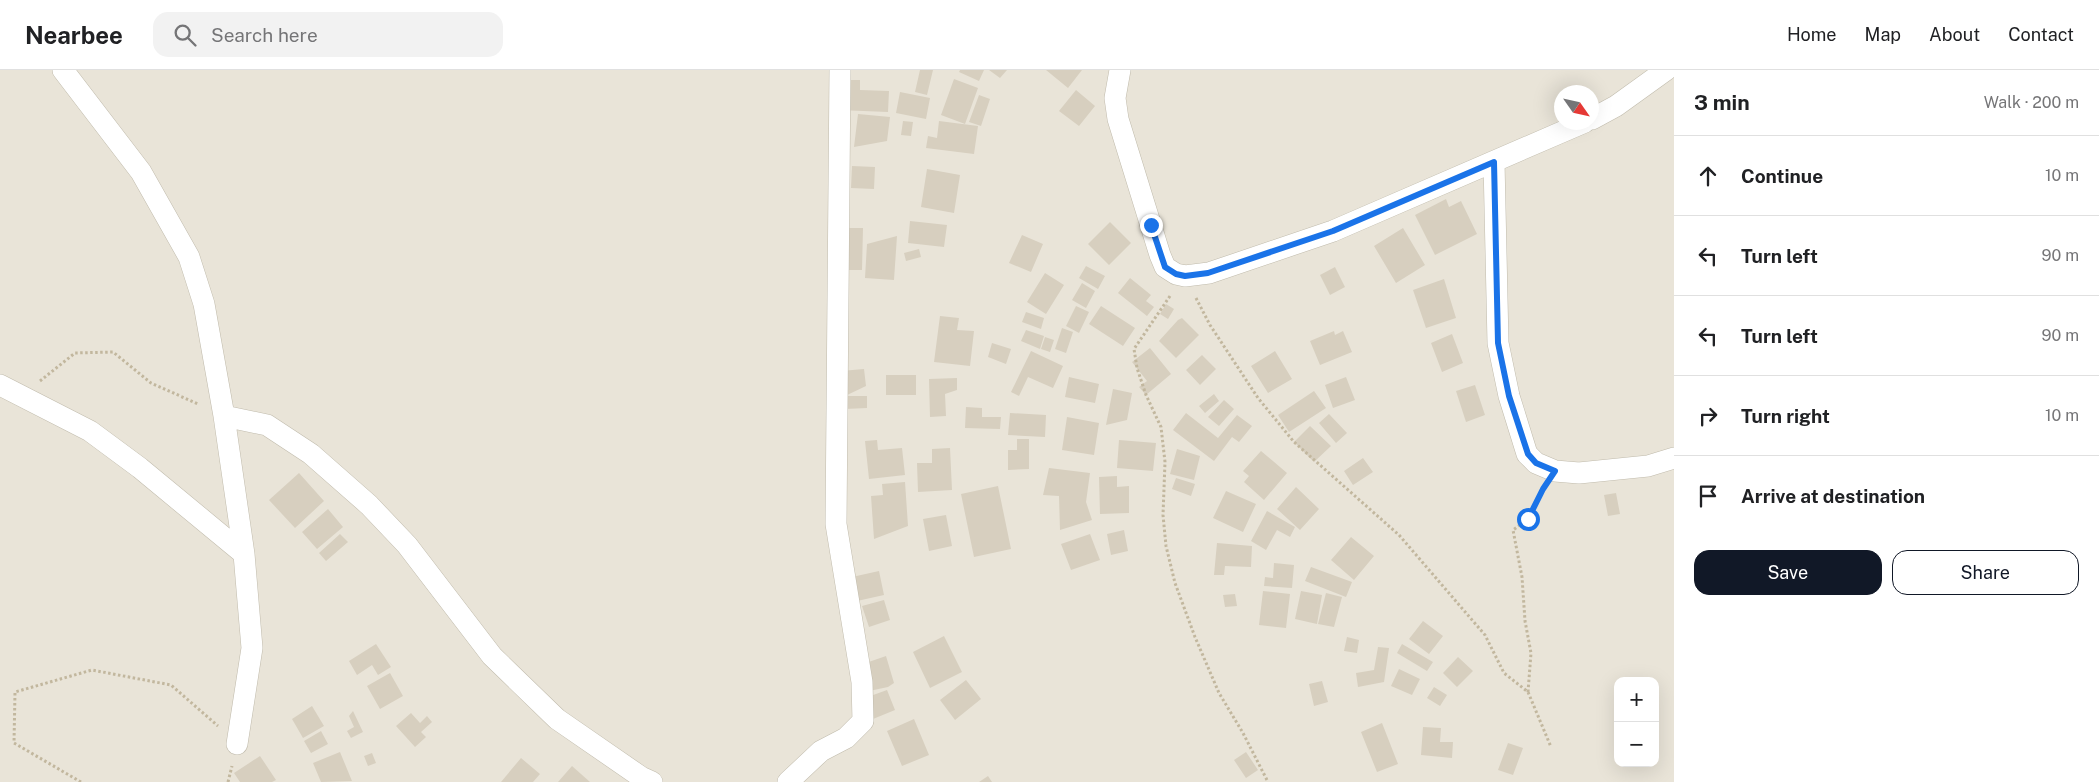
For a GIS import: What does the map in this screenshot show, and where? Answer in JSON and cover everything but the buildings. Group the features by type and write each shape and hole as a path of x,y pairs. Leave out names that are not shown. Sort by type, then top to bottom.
{"street":[{"path":"63,70 141,172 189,257 204,304 224,416 244,554 252,648 237,744"},
{"path":"788,782 821,751 846,738 863,721 862,682 836,524 840,70"},
{"path":"1120,70 1115,98 1118,119 1160,254 1165,267 1176,274 1185,276 1208,273 1333,231 1567,130"},
{"path":"1599,115 1616,106 1666,70"},
{"path":"1494,162 1498,343 1509,396 1528,454 1536,463 1555,471 1589,472 1648,466 1674,458"},
{"path":"0,386 90,431 140,468 244,554"},
{"path":"224,416 267,425 310,454 369,505 406,545 492,656 551,713 641,777 652,782"}],"path":[{"path":"1268,782 1243,733 1219,693 1175,583 1166,546 1163,514 1165,462 1161,427 1146,395 1137,368 1134,349 1144,332 1185,276 1210,325 1242,374 1258,398 1294,442 1399,535 1485,635 1504,673 1528,692"},
{"path":"20,396 76,353 113,352 151,383 224,416"},
{"path":"1551,747 1528,692 1532,653 1525,620 1522,577 1513,530 1528,519 1543,489 1555,471"},
{"path":"81,782 14,743 15,692 92,670 171,685 237,744"}],"shaded area":[{"path":"0,70 1674,70 1674,782 0,782"}],"route":[{"path":"1151,225 1165,267 1176,274 1185,276 1208,273 1333,231 1494,162 1498,343 1509,396 1528,454 1536,463 1555,471 1543,489 1528,519"}]}
